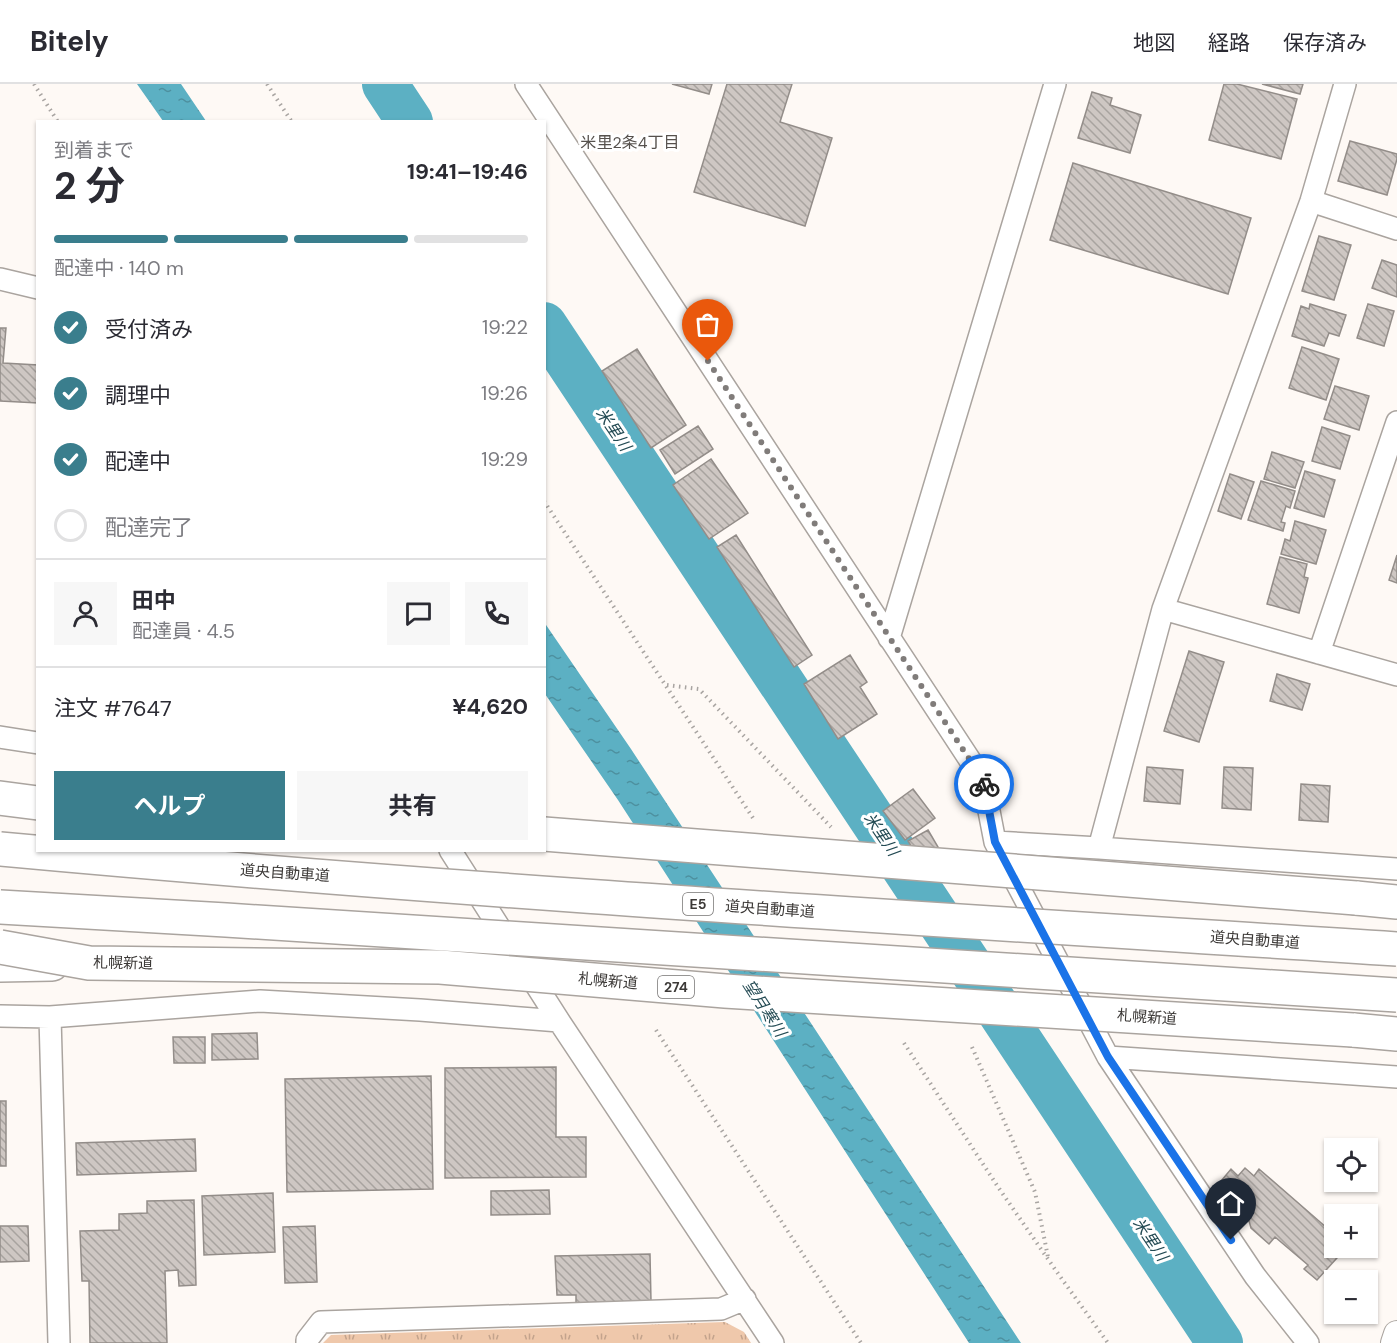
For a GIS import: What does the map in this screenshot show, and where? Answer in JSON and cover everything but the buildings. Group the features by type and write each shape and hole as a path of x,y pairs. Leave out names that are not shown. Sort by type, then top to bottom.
{"highway":[{"path":"0,798 36,805"},
{"path":"0,805 36,805"},
{"path":"546,834 1397,902"},
{"name":"道央自動車道","path":"0,849 659,902 1397,949"},
{"path":"0,907 1397,995"},
{"name":"札幌新道","path":"0,947 89,963 440,967 725,991 1397,1034"},
{"path":"0,965 89,963"}],"street":[{"path":"526,84 983,780 995,842 1108,1057 1255,1276 1308,1343"},
{"path":"889,638 1055,84"},
{"path":"1099,848 1163,609 1311,201 1345,84"},
{"path":"1311,201 1397,229"},
{"path":"0,279 36,288"},
{"path":"1319,654 1397,422"},
{"path":"1163,609 1397,675"},
{"path":"0,737 36,743"},
{"path":"995,842 1397,868"},
{"path":"451,852 559,1021 773,1343"},
{"path":"0,1016 50,1017 260,1001 559,1021"},
{"path":"50,1017 59,1343"},
{"path":"1108,1057 1397,1077"},
{"path":"307,1343 321,1322 722,1309 745,1299"},
{"path":"1394,1343 1397,1334"}],"path":[{"path":"34,84 57,120"},
{"path":"267,84 291,120"},
{"path":"546,504 761,830"},
{"path":"666,685 699,688 837,834"},
{"path":"656,1030 861,1343"},
{"path":"904,1043 998,1187 1108,1343"},
{"path":"972,1047 1035,1192 1049,1260"}],"green space":[{"path":"725,1322 744,1332 751,1343 323,1343 331,1335"}],"water":[{"path":"137,84 181,84 205,120 162,120"},
{"name":"望月寒川","path":"546,625 631,749 1021,1343 969,1343 618,800 546,695"}],"waterway":[{"name":"米里川","path":"385,84 409,120"},
{"name":"米里川","path":"546,328 1220,1343"}],"way so far":[{"path":"708,361 984,784"}],"district":[{"name":"米里2条4丁目","path":"630,142"}],"route":[{"path":"984,784 995,842 1108,1057 1231,1240"}]}
